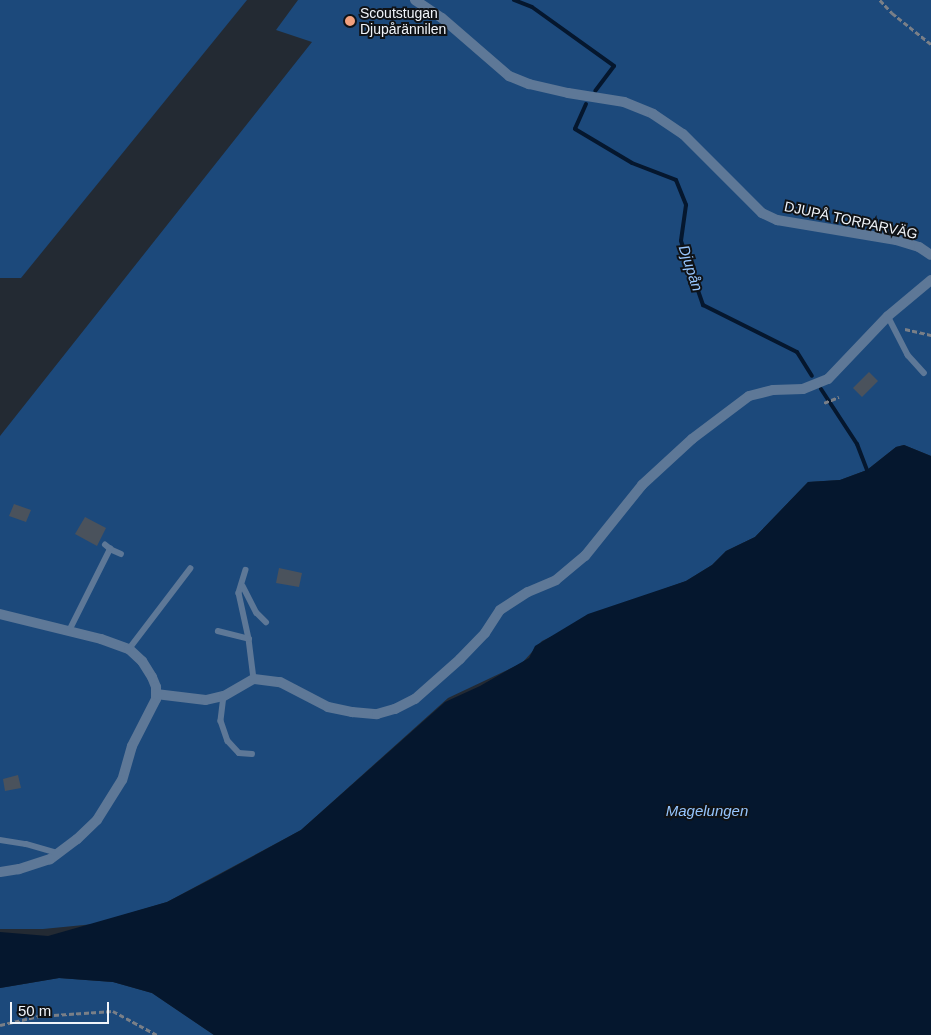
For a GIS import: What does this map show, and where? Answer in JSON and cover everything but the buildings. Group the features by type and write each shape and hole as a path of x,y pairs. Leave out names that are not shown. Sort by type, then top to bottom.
{"street":[{"name":"DJUPÅ TORPARVÄG","path":"416,0 442,18 509,76 529,84 568,93 624,102 653,114 683,134 762,213 777,220 896,240 919,247 931,255"},
{"path":"156,694 206,700 224,696 254,679 280,682 328,707 352,712 377,714 395,709 415,699 485,633 500,610 528,592 556,580 585,556 642,485 713,422 749,396 774,390 803,389 828,378 931,280"},
{"path":"0,614 69,631 129,649 142,662 152,677 156,694 149,716 132,746 122,780 97,820 77,839 50,859 19,869 0,872"}],"lane":[{"path":"890,319 908,355 924,373"},
{"path":"69,631 108,547 121,554"},
{"path":"129,649 190,569"},
{"path":"246,570 239,593 249,639 254,679"},
{"path":"242,586 257,613 266,622"},
{"path":"218,630 249,639"},
{"path":"224,696 221,721 228,741 239,753 252,754"},
{"path":"0,840 26,844 57,853"}],"path":[{"path":"880,0 892,13 931,44"},
{"path":"890,319 904,329 931,336"},
{"path":"824,403 839,397"},
{"path":"0,1025 39,1016 113,1011 157,1035"}],"shaded area":[{"path":"0,0 247,0 21,278 0,278"},
{"path":"298,0 931,0 931,456 904,445 896,447 867,470 840,480 808,482 755,537 726,551 712,565 686,581 612,608 542,641 522,663 448,698 301,830 167,902 94,924 43,929 0,929 0,436 312,42 276,30"},
{"path":"59,978 113,982 152,993 214,1035 0,1035 0,988"}],"water":[{"name":"Magelungen","path":"904,445 931,456 931,1035 214,1035 152,993 113,982 59,978 0,988 0,932 48,936 167,902 217,876 301,830 445,702 480,686 529,658 535,646 588,614 686,581 712,565 726,551 755,537 808,482 840,480 867,470 896,447"}],"waterway":[{"name":"Djupån","path":"514,0 532,7 614,66 595,91"},
{"name":"Djupån","path":"586,104 575,129 632,163 676,180 686,205 681,241 703,305 797,352 812,376"},
{"name":"Djupån","path":"821,389 857,444 867,470"}],"place":[{"name":"Scoutstugan Djupårännilen","path":"350,21"}]}
